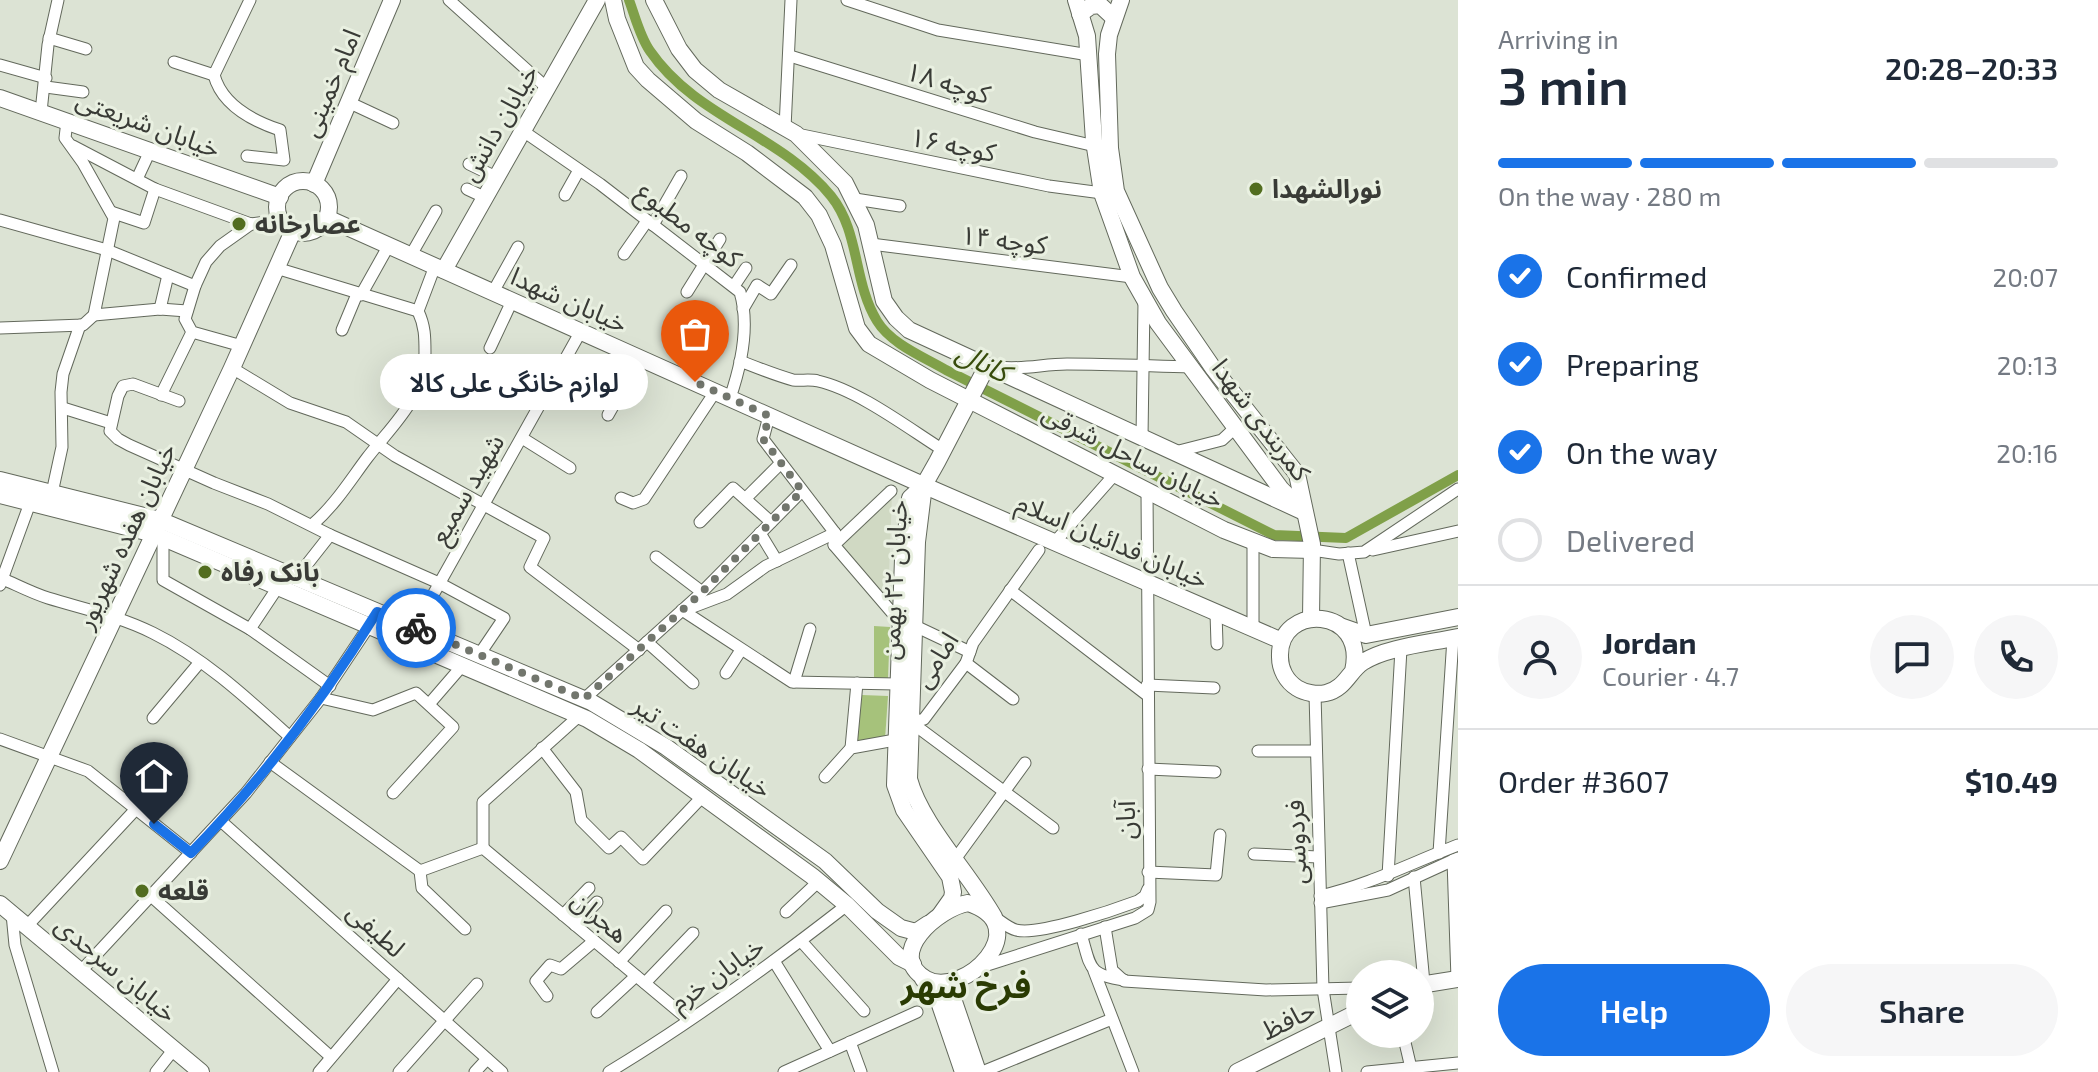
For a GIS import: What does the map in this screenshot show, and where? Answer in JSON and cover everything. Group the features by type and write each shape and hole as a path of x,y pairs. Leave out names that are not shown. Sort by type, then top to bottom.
{"street":[{"path":"41,112 49,38 58,0"},
{"path":"247,156 284,160 280,130 245,115 217,86 214,75 250,0"},
{"name":"امام خمینی","path":"314,184 392,0"},
{"path":"449,0 547,88"},
{"name":"خیابان دانش","path":"439,268 496,177 597,0"},
{"name":"خیابان ساحل شرقی","path":"613,0 628,48 642,74 696,121 784,180 805,197 819,215 833,245 857,328 869,344 930,380 971,397 1147,491 1253,542 1273,549 1312,547"},
{"name":"خیابان ساحل شرقی","path":"654,0 679,49 695,70 719,90 790,131 845,183 866,225 884,301 909,330 985,369 1175,452 1305,516"},
{"path":"790,131 791,0"},
{"path":"847,0 938,30 1089,55"},
{"name":"کمربندی شهدا","path":"1121,0 1107,54 1110,148 1116,191 1160,288 1174,311 1213,368 1297,474 1305,516"},
{"path":"1078,7 1100,5 1114,18"},
{"name":"کمربندی شهدا","path":"1078,7 1089,55 1095,146 1102,193 1132,277 1191,367 1281,489 1305,516"},
{"path":"49,38 86,49"},
{"name":"کوچه ۱۸","path":"790,56 1035,132 1095,146"},
{"path":"174,62 214,75"},
{"path":"0,65 83,92"},
{"name":"خیابان شریعتی","path":"0,98 280,197"},
{"path":"348,102 393,123"},
{"path":"67,121 65,138 114,218 94,315"},
{"name":"کوچه مطبوع","path":"523,131 740,292 743,309 740,361 723,395 644,499 633,503 621,498"},
{"name":"کوچه ۱۶","path":"790,131 1049,186 1102,193"},
{"path":"69,144 155,189 251,224 287,225 308,233 327,218 329,202 321,189 314,184 298,182 291,185 280,197 278,212 287,225"},
{"path":"137,179 150,151"},
{"path":"469,164 496,177"},
{"path":"565,195 579,170"},
{"path":"624,254 650,223 681,176"},
{"path":"111,212 144,223 155,189"},
{"path":"467,189 484,197"},
{"path":"855,199 900,206"},
{"path":"411,255 436,211"},
{"name":"خیابان شهدا","path":"327,218 924,485"},
{"path":"0,220 107,250 195,286"},
{"path":"242,346 192,332 185,319 206,262 220,246 251,224"},
{"name":"خیابان هفده شهریور","path":"0,861 4,842 49,757 159,530 276,268 287,225"},
{"path":"687,292 720,239"},
{"name":"کوچه ۱۴","path":"871,244 1132,277"},
{"path":"342,330 359,294 389,245"},
{"path":"493,292 518,247"},
{"path":"743,309 757,285 771,294 791,265"},
{"path":"276,268 418,311 425,326 424,370 414,399 328,511 312,525"},
{"path":"418,311 439,268"},
{"path":"734,286 746,268"},
{"path":"160,309 168,275"},
{"path":"1142,437 1144,299"},
{"path":"490,348 512,301"},
{"path":"0,328 80,325 94,315 160,309 187,311"},
{"path":"52,493 61,458 63,374 80,325"},
{"name":"شهید سمیع","path":"415,627 581,331"},
{"path":"161,395 192,332"},
{"path":"608,415 640,358"},
{"path":"740,361 775,375 798,381 815,380 833,386 943,450"},
{"path":"985,369 1068,364 1191,367"},
{"path":"232,368 290,403 346,422 378,446 544,538 530,567 693,683"},
{"name":"خیابان ۲۲ بهمن","path":"985,369 924,485 910,498 903,559 912,723 909,779 913,792 994,917"},
{"path":"179,401 133,384 123,386 110,431 118,439 439,583 504,618 479,655"},
{"path":"63,408 111,423"},
{"path":"769,416 763,439 834,539 907,624 968,657 1013,699"},
{"path":"1175,452 1222,440 1237,426"},
{"path":"522,438 570,468"},
{"path":"746,498 781,463"},
{"name":"امامی","path":"912,723 924,719 1010,590 1115,474"},
{"path":"0,480 52,493 115,516"},
{"name":"خیابان فدائیان اسلام","path":"924,485 1047,546 1147,582 1282,641"},
{"path":"700,522 733,488 771,522"},
{"path":"1364,552 1458,489"},
{"path":"584,699 702,592 802,491"},
{"path":"682,610 727,594 777,561 834,539 891,491"},
{"name":"آبان","path":"1147,491 1148,889"},
{"path":"0,495 30,503 115,516"},
{"path":"30,503 2,575 45,597 115,616 155,634 200,662 290,737"},
{"name":"خیابان هفت تیر","path":"115,516 297,577 462,666 579,716 639,750 819,881 899,957 916,969"},
{"path":"1305,516 1312,547 1311,618"},
{"path":"159,530 163,580 250,629 330,686"},
{"path":"1312,547 1348,553 1364,552 1458,531"},
{"path":"760,533 777,561"},
{"path":"297,577 330,535"},
{"path":"1253,542 1253,629"},
{"name":"خیابان هفت تیر","path":"202,546 278,587 373,619 415,627 584,699 666,747 825,861 877,911 901,928 916,932 934,920"},
{"path":"1348,553 1366,635"},
{"path":"656,557 702,592"},
{"path":"250,629 278,587"},
{"path":"1010,590 1147,690 1214,688"},
{"path":"682,610 794,682 897,684"},
{"path":"1216,613 1217,644"},
{"path":"1439,853 1456,637 1364,661 1338,688 1315,694 1305,692 1288,680 1280,661 1282,641 1294,626 1311,618 1330,620 1366,635 1458,617"},
{"path":"81,971 222,822 330,686 373,619"},
{"name":"خیابان ۲۲ بهمن","path":"907,624 897,684 895,785 904,810 950,877 953,892 934,920"},
{"path":"1341,626 1355,646 1353,671"},
{"path":"794,682 810,629"},
{"path":"1388,876 1401,649"},
{"path":"726,673 741,650"},
{"path":"153,718 200,662"},
{"path":"430,703 462,666"},
{"path":"825,777 851,748 857,683"},
{"path":"321,698 373,710 416,693 453,727 393,793"},
{"name":"فردوسی","path":"1315,694 1323,989 1336,1072"},
{"path":"420,871 483,848 483,802 579,716"},
{"name":"امامی","path":"912,723 1053,828"},
{"path":"0,739 88,771 191,853"},
{"path":"851,748 895,740"},
{"path":"542,748 576,792 581,820 609,848 621,837 643,859 703,796"},
{"path":"1258,751 1315,751"},
{"path":"270,762 420,871 422,888 465,929"},
{"path":"956,858 1025,763"},
{"path":"1148,769 1215,772"},
{"path":"27,926 136,809"},
{"name":"لطیفی","path":"222,822 502,1072"},
{"path":"1148,872 1216,875 1220,835"},
{"path":"1320,899 1388,876 1458,845"},
{"name":"هجران","path":"483,848 689,1020"},
{"path":"1254,854 1318,857"},
{"path":"1320,899 1376,894 1455,859 1458,979 1434,982"},
{"path":"1414,877 1419,960"},
{"path":"786,912 819,881"},
{"path":"563,915 589,888"},
{"path":"963,1072 937,996 916,969 910,950 916,938 934,920 956,905 968,903 981,907 1017,931 1033,930 1138,901 1148,889"},
{"path":"973,970 1135,918 1148,910 1148,889"},
{"path":"151,896 331,1057"},
{"path":"575,925 597,902"},
{"name":"خیابان خرم","path":"610,1072 774,961 847,905"},
{"path":"6,909 53,1072"},
{"name":"خیابان سرحدی","path":"6,909 201,1072"},
{"path":"619,962 666,911"},
{"path":"916,969 932,982 948,984 973,970 988,958 996,944 998,930 994,917"},
{"path":"1105,927 1112,970 1124,981"},
{"path":"597,1012 641,980 693,933"},
{"path":"1081,934 1133,1072"},
{"path":"547,996 536,981 550,965 561,969 594,941"},
{"path":"801,941 864,1011"},
{"path":"774,961 830,1051"},
{"path":"1094,971 1102,977 1124,981 1266,990 1346,988"},
{"path":"319,1072 398,979"},
{"path":"399,1072 477,984"},
{"path":"948,984 980,1072 1112,1019"},
{"path":"789,1071 917,1012"},
{"name":"حافظ","path":"1237,1072 1346,1018"},
{"path":"850,1042 861,1072"},
{"path":"1409,1048 1418,1069"},
{"path":"156,1072 174,1049"},
{"path":"475,1072 487,1059"},
{"path":"1367,1072 1458,1063"}],"shaded area":[{"path":"892,494 888,601 838,546"}],"green space":[{"path":"874,626 890,627 888,678 874,678"},
{"path":"862,695 888,696 885,739 856,742"}],"waterway":[{"name":"کانال","path":"629,0 646,45 669,74 714,110 788,157 831,196 847,225 864,290 877,321 891,337 918,355 1274,535 1346,538 1458,475"}],"way so far":[{"path":"416,628 584,699 699,595 802,491 763,439 769,416 695,382"}],"place":[{"name":"نورالشهدا","path":"1256,189"},
{"name":"عصارخانه","path":"239,224"},
{"name":"لوازم خانگی علی کالا","path":"695,382"},
{"name":"بانک رفاه","path":"205,572"},
{"name":"قلعه","path":"142,891"}],"district":[{"name":"فرخ شهر","path":"966,986"}],"route":[{"path":"154,824 191,853 222,822 321,698 377,612 416,628"}]}
